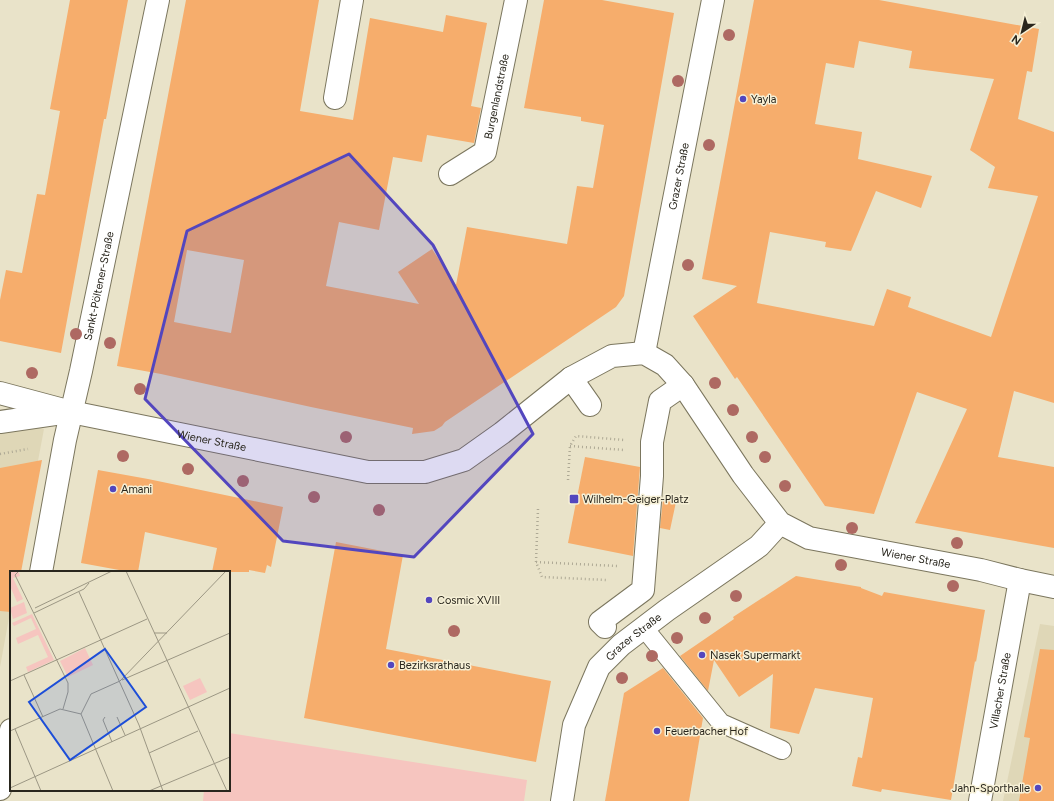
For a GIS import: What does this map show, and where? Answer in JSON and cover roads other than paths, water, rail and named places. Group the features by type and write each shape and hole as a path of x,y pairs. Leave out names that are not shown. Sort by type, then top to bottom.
{"street":[{"name":"Sankt-Pöltener-Straße","path":"41,571 71,412 81,371 158,0"},
{"path":"335,98 352,0"},
{"name":"Burgenlandstraße","path":"450,174 485,152 516,0"},
{"name":"Grazer Straße","path":"644,353 713,0"},
{"path":"590,405 571,378 612,356 644,353 665,365 683,385 743,475 780,523"},
{"name":"Wiener Straße","path":"0,393 71,412 368,472 426,472 464,460 502,433 571,378"},
{"path":"604,627 600,622 643,590 638,574 646,447 660,401 683,385"},
{"path":"0,422 71,412"},
{"name":"Wiener Straße","path":"780,523 809,538 981,570 1054,587"},
{"name":"Grazer Straße","path":"562,801 574,725 600,667 621,645 667,610 760,546 780,523"},
{"name":"Villacher Straße","path":"980,801 1020,580"},
{"path":"0,789 10,735"}],"lane":[{"path":"644,628 721,723 782,750"}],"place":[{"name":"Yayla","path":"743,99"},
{"name":"Amani","path":"113,489"},
{"name":"Wilhelm-Geiger-Platz","path":"574,499"},
{"name":"Cosmic XVIII","path":"429,600"},
{"name":"Nasek Supermarkt","path":"702,655"},
{"name":"Bezirksrathaus","path":"391,665"},
{"name":"Feuerbacher Hof","path":"657,731"},
{"name":"Jahn-Sporthalle","path":"1038,788"}]}
